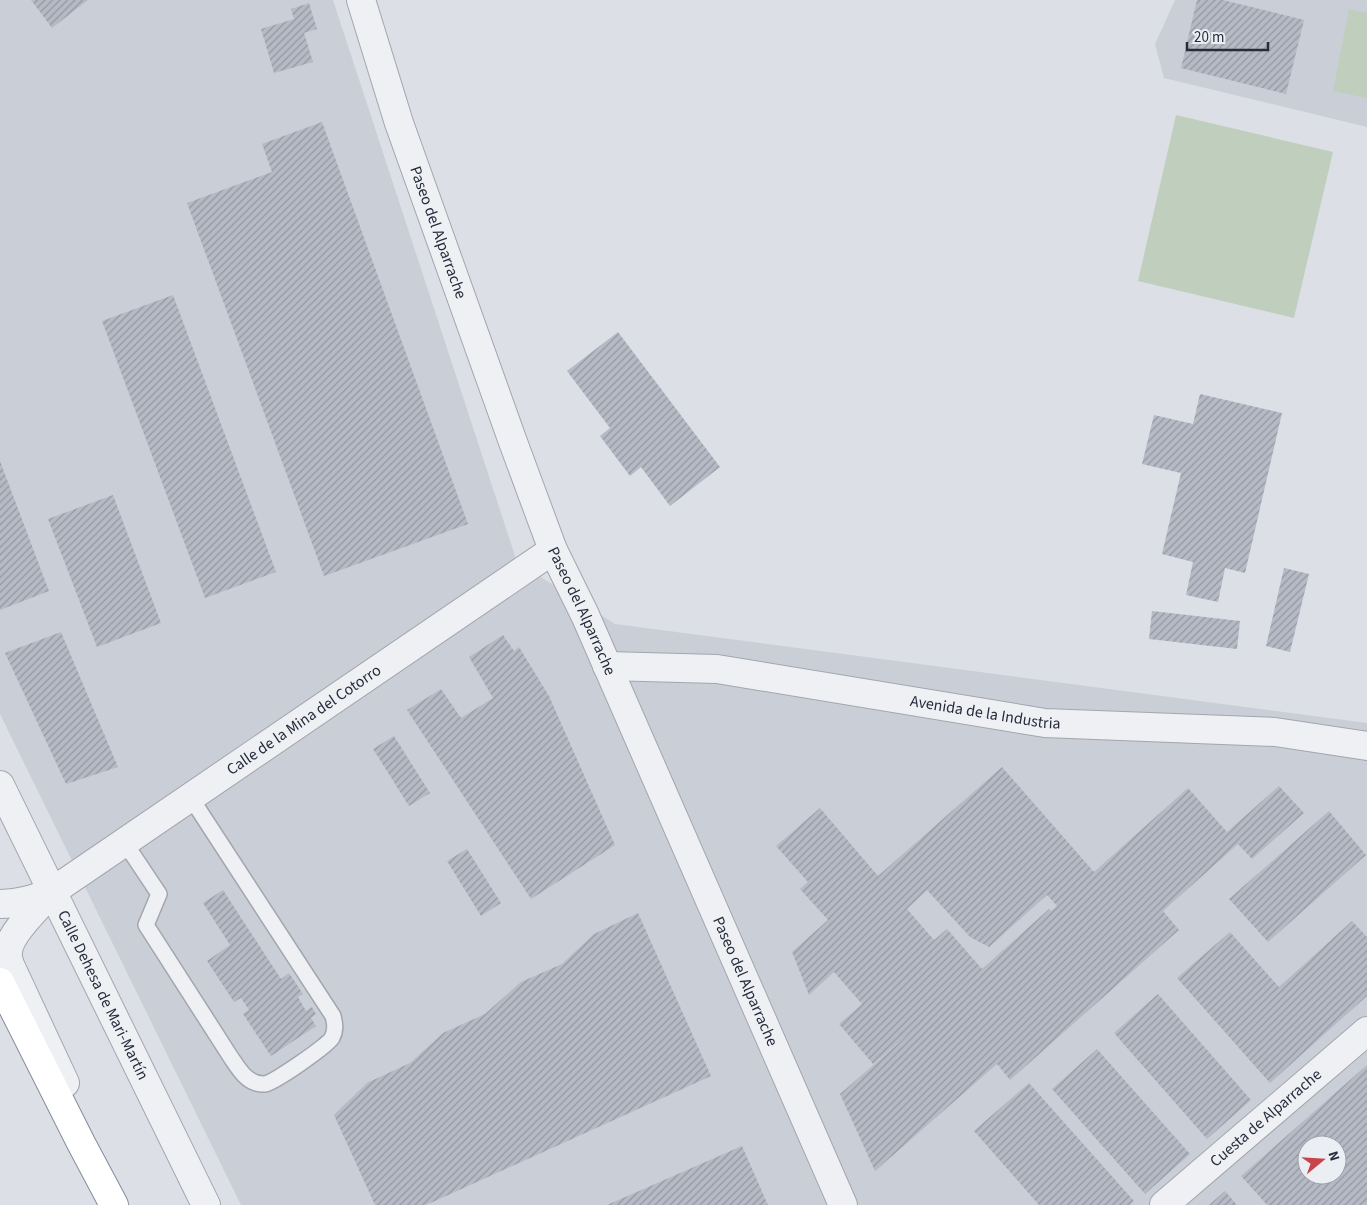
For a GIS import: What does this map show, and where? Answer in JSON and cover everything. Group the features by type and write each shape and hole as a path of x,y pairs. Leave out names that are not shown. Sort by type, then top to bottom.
{"highway":[{"path":"0,982 114,1205"}],"street":[{"name":"Paseo del Alparrache","path":"361,0 399,123 553,550 608,666 843,1205"},
{"name":"Calle de la Mina del Cotorro","path":"53,891 553,550"},
{"name":"Avenida de la Industria","path":"608,666 717,669 1045,723 1275,732 1367,746"},
{"name":"Calle Dehesa de Mari-Martín","path":"0,785 206,1205"},
{"path":"0,904 28,901 53,891"},
{"path":"53,891 12,938 7,953 10,965 65,1082 81,1143"},
{"name":"Cuesta de Alparrache","path":"1164,1205 1367,1031"}],"lane":[{"path":"124,843 159,894 146,925 230,1056 244,1076 255,1082 267,1084 280,1077 332,1041 336,1029 333,1016 191,798"}],"shaded area":[{"path":"0,0 333,0 517,562 615,624 1367,723 1367,1205 241,1205 0,714"},
{"path":"1175,0 1367,0 1367,127 1164,78 1155,44"}],"green space":[{"path":"1349,9 1367,13 1367,98 1333,91"},
{"path":"1176,115 1333,152 1294,318 1138,281"}],"building":[{"path":"31,0 88,0 52,28"},
{"path":"1197,0 1223,0 1304,20 1286,94 1181,68"},
{"path":"309,3 317,29 304,33 313,62 274,73 261,29 294,19 291,9"},
{"path":"322,122 468,524 324,576 187,203 272,172 262,144"},
{"path":"173,295 276,572 205,598 102,321"},
{"path":"618,332 720,467 670,506 641,467 630,476 600,436 610,428 567,371"},
{"path":"1200,394 1282,413 1245,573 1225,568 1218,602 1186,595 1193,562 1162,554 1181,473 1142,464 1154,415 1193,424"},
{"path":"0,461 49,591 0,610"},
{"path":"113,495 161,623 97,647 48,519"},
{"path":"1284,568 1309,574 1290,652 1266,646"},
{"path":"1152,611 1240,621 1237,649 1149,639"},
{"path":"61,632 118,767 66,784 5,653"},
{"path":"503,635 514,651 519,647 549,696 615,845 531,899 407,710 441,689 461,718 493,698 469,657"},
{"path":"394,736 430,793 409,806 373,749"},
{"path":"1002,767 1094,872 1188,788 1227,832 1279,786 1304,813 1252,859 1238,844 1163,911 1179,930 1010,1080 997,1064 875,1171 840,1094 916,1028 873,1064 839,1024 862,1004 834,972 809,995 792,952 828,920 800,889 808,882 776,846 820,808 878,876","holes":["927,890 970,937 989,947 1047,895 1057,906 1051,911 1049,909 982,969 947,929 934,940 907,909"]},
{"path":"1329,811 1366,855 1268,942 1229,899"},
{"path":"467,849 501,903 481,916 447,861"},
{"path":"223,890 281,979 289,973 303,994 298,997 306,1011 312,1007 316,1014 311,1018 316,1026 271,1056 243,1014 249,1010 241,998 234,1002 207,961 230,945 203,903"},
{"path":"638,913 711,1076 426,1205 375,1205 334,1115 367,1083 410,1063 443,1033 485,1014 521,982 562,964 594,934"},
{"path":"1352,921 1367,937 1367,996 1270,1083 1177,978 1230,932 1279,987"},
{"path":"1158,994 1251,1100 1207,1139 1114,1033"},
{"path":"1097,1049 1190,1154 1145,1194 1052,1089"},
{"path":"1367,1065 1367,1205 1267,1205 1241,1176"},
{"path":"1029,1083 1134,1201 1130,1205 1039,1205 974,1131"},
{"path":"742,1146 768,1205 607,1205"},
{"path":"1225,1191 1237,1205 1209,1205"}]}
